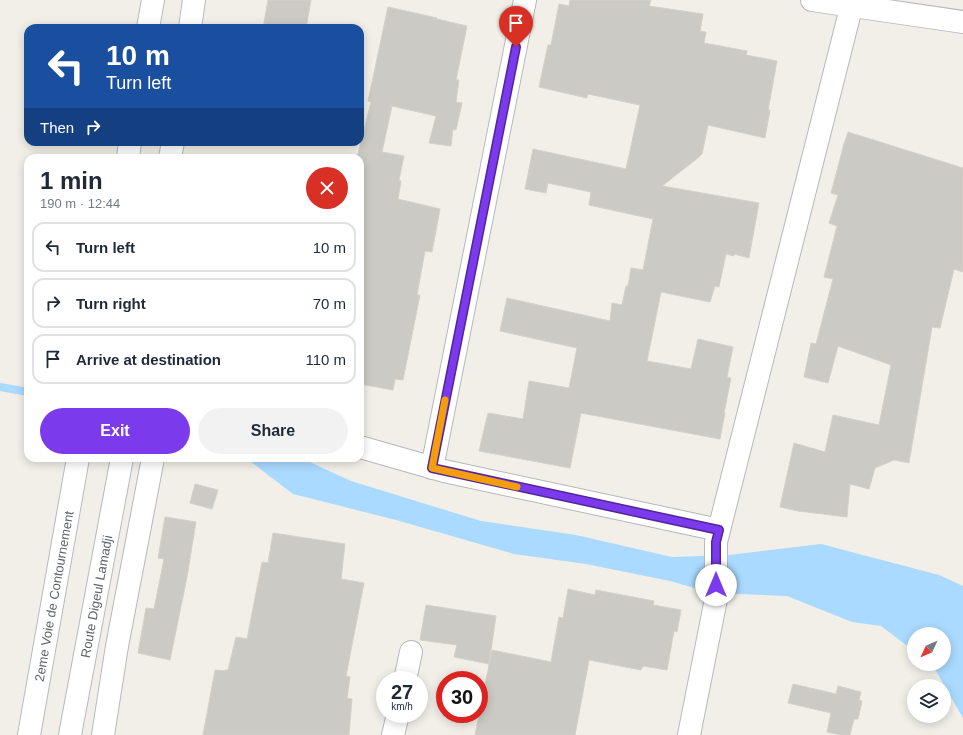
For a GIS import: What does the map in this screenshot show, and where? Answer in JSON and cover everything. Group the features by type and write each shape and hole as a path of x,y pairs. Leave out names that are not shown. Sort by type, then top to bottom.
{"street":[{"path":"149,24 153,0"},
{"path":"191,24 194,0"},
{"path":"432,468 526,0"},
{"path":"812,0 853,3 963,22"},
{"path":"689,735 716,599 717,536 853,3"},
{"path":"364,448 432,468 717,536"},
{"name":"2eme Voie de Contournement","path":"29,735 77,462"},
{"name":"Route Digeul Lamadji","path":"70,735 121,462"},
{"path":"103,735 117,646 152,462"},
{"path":"407,671 410,652"},
{"path":"393,735 396,723"}],"water":[{"path":"251,462 310,462 351,481 481,521 576,535 672,557 729,555 821,544 939,575 963,586 963,718 951,697 951,679 941,679 936,671 951,671 951,627 907,627 907,646 881,626 852,622 787,596 712,593 670,581 586,564 514,554 396,520 293,494"}],"building":[{"path":"268,0 311,0 307,24 264,24"},
{"path":"570,0 651,0 649,6 703,14 700,31 706,32 704,43 747,51 746,55 777,61 768,110 770,110 765,138 708,125 702,154 662,186 759,203 749,258 734,254 734,256 726,254 719,287 715,286 710,302 661,292 647,361 691,369 698,339 733,347 727,377 731,378 720,439 581,413 570,468 479,451 488,413 523,419 529,381 569,388 577,348 500,331 507,298 610,321 612,303 622,305 626,286 628,286 631,268 643,270 653,219 589,205 591,192 548,183 546,193 525,189 533,149 626,169 640,105 588,94 587,98 539,87 548,45 551,45 559,4 569,6"},
{"path":"388,7 467,26 456,80 459,80 456,102 462,103 456,130 453,129 451,146 429,143 436,116 392,106 382,152 404,156 399,180 401,181 398,199 440,209 432,252 425,251 417,295 420,295 403,380 395,379 393,390 364,385 364,154 358,154 360,146 364,146 364,130 371,102 368,101"},
{"path":"848,132 963,168 963,272 954,269 940,328 932,327 909,463 894,460 875,468 869,489 850,484 847,517 798,511 780,507 794,443 825,452 833,415 879,425 891,365 838,346 828,383 804,377 811,343 816,344 833,279 824,277 837,226 829,223 838,195 831,193"},
{"path":"195,484 218,490 212,509 190,503"},
{"path":"165,517 196,522 187,577 170,660 138,653 146,608 154,609 164,559 158,558"},
{"path":"273,533 345,544 341,579 364,583 346,676 350,677 347,698 352,699 349,735 203,735 215,670 228,670 236,637 247,639 262,562 268,563"},
{"path":"568,589 595,595 596,590 654,601 653,605 681,610 677,632 674,631 667,670 643,666 641,670 589,660 575,735 475,735 477,723 488,723 488,671 492,650 551,662 559,617 563,618"},
{"path":"426,605 496,616 489,664 454,657 457,645 420,640"},
{"path":"793,684 836,694 838,686 861,692 859,700 862,701 858,719 854,719 850,735 827,732 831,713 788,703"}],"waterway":[{"path":"0,387 24,391"}],"slow traffic":[{"path":"445,400 432,468 517,487"}],"route":[{"path":"516,47 432,468 719,530 716,542 716,585"}]}
